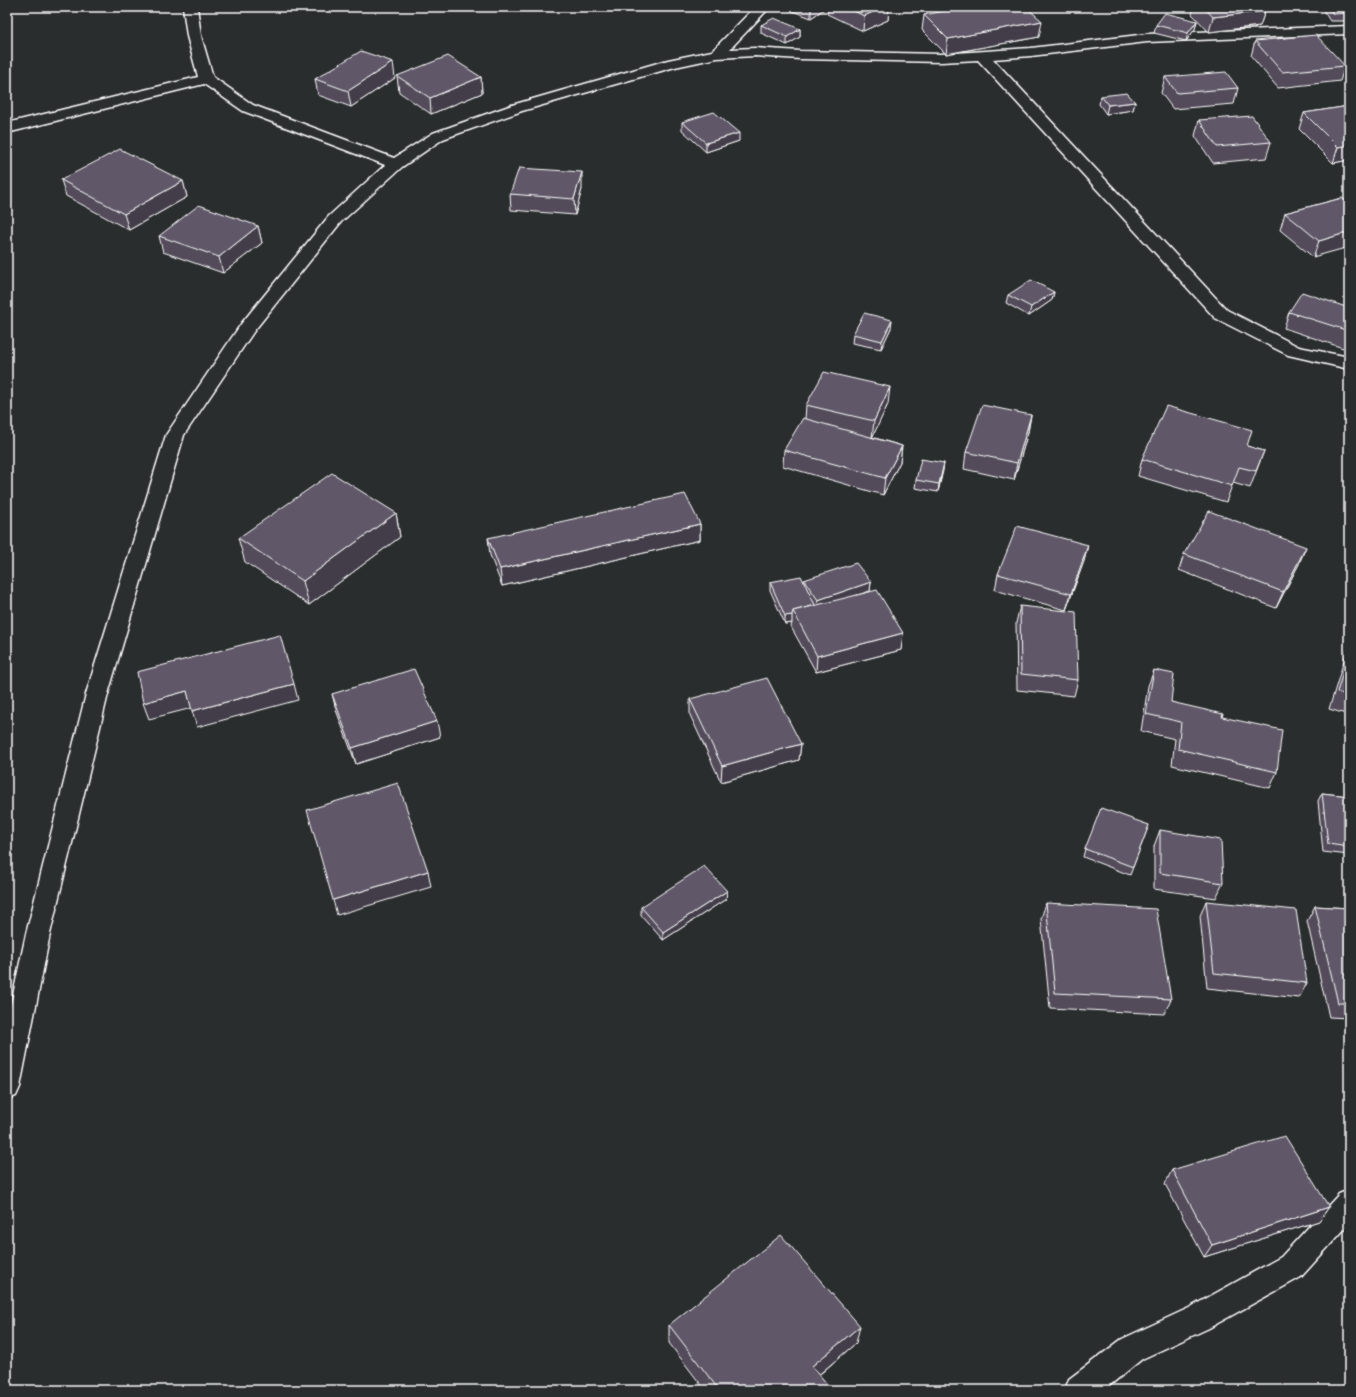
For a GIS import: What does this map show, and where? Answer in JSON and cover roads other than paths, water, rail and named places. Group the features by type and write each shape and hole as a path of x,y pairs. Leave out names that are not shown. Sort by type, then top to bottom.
{"street":[{"path":"190,7 194,36 206,79 248,108 396,164"},
{"path":"717,54 763,7"},
{"path":"7,1087 38,934 97,694 175,435 247,328 335,219 396,164 438,136 517,108 673,63 717,54 755,52 800,55 941,58 1031,52 1147,38 1349,30"},
{"path":"981,56 1221,314 1294,351 1349,363"},
{"path":"7,128 206,79"},
{"path":"1080,1390 1132,1349 1199,1318 1291,1267 1349,1203"}]}
